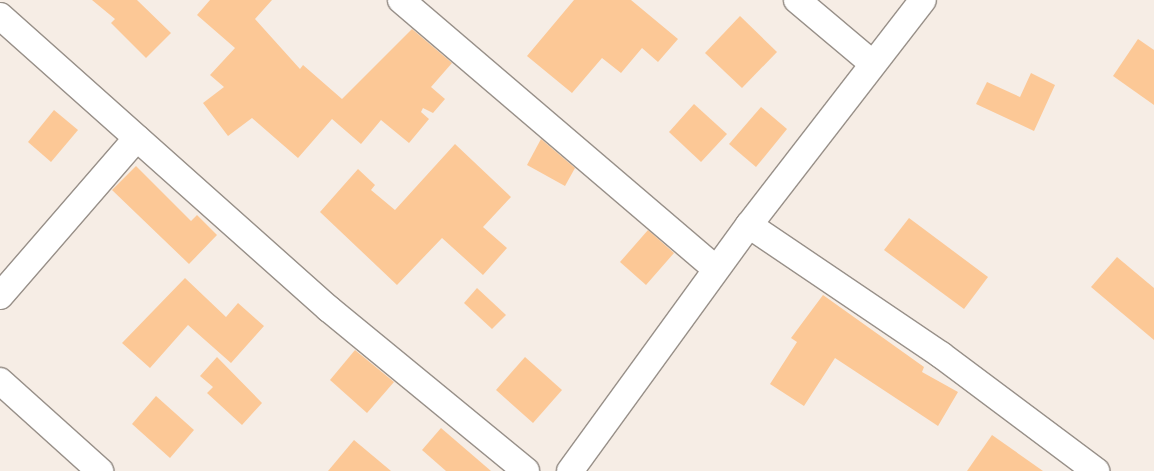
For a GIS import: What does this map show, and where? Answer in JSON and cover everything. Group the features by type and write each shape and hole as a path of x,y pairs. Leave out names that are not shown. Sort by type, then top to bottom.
{"street":[{"path":"401,0 716,270"},
{"path":"797,0 873,64"},
{"path":"570,471 716,270 923,0"},
{"path":"0,16 330,309 526,471"},
{"path":"0,296 137,138"},
{"path":"750,225 941,355 1096,471"},
{"path":"0,381 100,471"}],"building":[{"path":"92,0 137,0 171,33 146,58 111,23 115,19"},
{"path":"210,0 272,0 255,19 300,69 303,65 342,99 412,29 452,63 431,87 445,99 433,113 423,108 421,112 429,119 409,143 381,120 361,144 332,119 298,158 252,118 228,136 203,103 224,87 210,75 235,48 197,15"},
{"path":"574,0 631,0 678,39 658,62 642,48 621,73 602,58 572,93 527,56"},
{"path":"740,16 777,52 742,88 705,53"},
{"path":"1138,39 1154,50 1154,105 1113,76"},
{"path":"1031,73 1055,85 1034,131 976,104 987,82 1020,97"},
{"path":"694,104 727,134 701,162 669,132"},
{"path":"761,107 787,129 756,167 729,144"},
{"path":"54,110 78,130 51,162 28,142"},
{"path":"541,139 575,168 565,186 527,165"},
{"path":"455,144 511,197 483,227 507,248 483,275 442,238 397,285 320,212 358,169 375,185 371,190 395,210"},
{"path":"136,166 191,221 197,215 217,235 189,264 112,190"},
{"path":"909,218 988,277 964,309 884,250"},
{"path":"648,230 674,253 646,285 620,262"},
{"path":"1117,257 1154,288 1154,340 1091,287"},
{"path":"185,278 226,317 238,303 264,326 231,363 188,325 150,368 122,343"},
{"path":"477,288 506,315 492,329 464,303"},
{"path":"823,295 924,367 922,372 958,392 938,426 835,358 804,406 770,384 797,342 791,338"},
{"path":"355,350 394,382 367,413 330,380"},
{"path":"217,357 262,403 242,425 207,393 213,387 200,376"},
{"path":"525,357 562,390 533,423 496,390"},
{"path":"156,396 194,430 170,458 132,424"},
{"path":"441,428 491,471 446,471 422,450"},
{"path":"992,435 1043,471 967,471"},
{"path":"354,440 391,471 328,471"}]}
